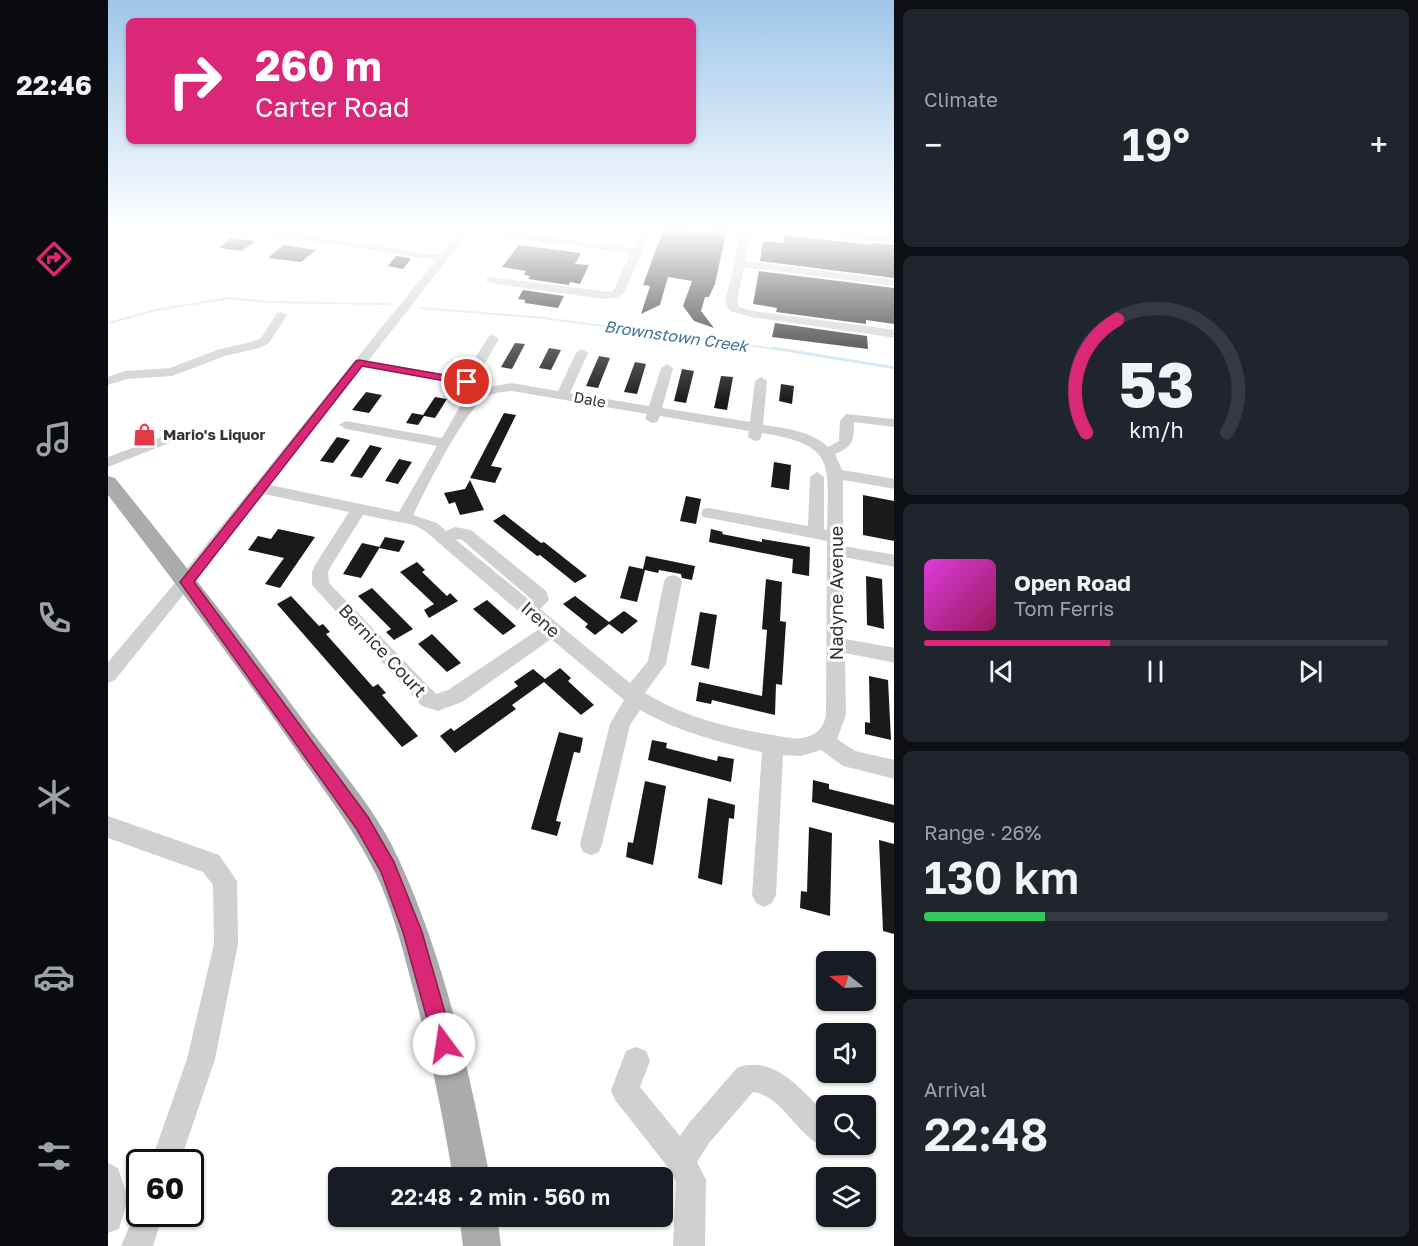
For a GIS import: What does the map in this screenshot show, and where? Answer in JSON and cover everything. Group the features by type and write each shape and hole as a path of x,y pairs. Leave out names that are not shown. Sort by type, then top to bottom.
{"main road":[{"path":"108,482 186,582 362,822 388,868 412,932 434,1006 454,1081 470,1167"},
{"path":"479,1227 482,1246"}],"street":[{"path":"108,675 186,582 420,286"},
{"path":"536,286 609,296 619,292 622,286"},
{"path":"734,286 731,303 734,309 751,314 894,334"},
{"path":"108,381 125,375 172,372 221,353 255,345 265,340 281,315"},
{"path":"467,382 493,339"},
{"path":"563,394 582,353"},
{"path":"359,363 467,382 486,392 469,404 403,518"},
{"path":"653,415 667,368"},
{"path":"387,378 435,385 444,377"},
{"path":"755,432 761,381"},
{"name":"Dale","path":"486,392 512,387 563,394 653,415"},
{"path":"590,408 653,415 755,432 795,435 823,449 846,445 848,441 847,421 851,417 894,423"},
{"path":"346,425 445,443"},
{"path":"755,432 780,441"},
{"path":"108,462 164,440"},
{"name":"Nadyne Avenue","path":"822,740 833,728 836,715 835,474 832,459 823,449"},
{"path":"835,474 894,484"},
{"path":"816,533 817,477"},
{"name":"Irene","path":"260,488 424,523 447,538 634,697 684,721 773,744 805,747 822,740"},
{"name":"Bernice Court","path":"359,509 323,565 320,572 321,585 429,700 438,703 455,696 552,629"},
{"path":"709,513 816,533 836,543 894,561"},
{"path":"591,844 620,724 634,697 657,664 674,581"},
{"path":"836,644 894,656"},
{"path":"822,740 850,759 894,770"},
{"path":"764,895 773,744"},
{"path":"108,826 211,863 225,881 226,944 224,956 201,1059 170,1149"},
{"path":"636,1061 625,1090 681,1161 691,1180 689,1246"},
{"path":"681,1161 699,1133 747,1078 766,1080 792,1099 816,1125"},
{"path":"108,1178 114,1190 113,1206 108,1218"},
{"path":"137,1246 144,1227"}],"building":[{"path":"650,286 665,286 660,305 641,314"},
{"path":"690,286 714,286 709,297 705,297 701,311 714,328 694,321 683,306"},
{"path":"756,286 894,288 894,324 866,320 866,324 776,312 777,308 753,304"},
{"path":"523,290 564,296 558,308 525,303 525,300 518,299"},
{"path":"775,323 867,336 868,349 772,337"},
{"path":"515,343 525,344 512,369 501,367"},
{"path":"549,348 561,350 551,370 539,368"},
{"path":"599,356 610,358 598,388 586,386"},
{"path":"635,362 646,364 637,394 624,392"},
{"path":"682,369 694,371 686,403 674,401"},
{"path":"721,376 733,377 727,410 714,408"},
{"path":"781,384 794,386 792,404 779,401"},
{"path":"366,392 382,395 369,413 352,410"},
{"path":"435,397 447,399 435,418 424,416 418,425 406,423 412,413 423,415"},
{"path":"504,413 516,415 491,466 502,468 495,483 470,478"},
{"path":"337,437 350,440 333,463 320,461"},
{"path":"370,445 382,448 362,478 350,476"},
{"path":"399,459 412,462 398,484 385,481"},
{"path":"774,462 791,465 789,490 771,487"},
{"path":"470,480 484,510 460,515 455,502 449,504 444,493 465,489"},
{"path":"863,495 894,501 894,541 863,535"},
{"path":"686,496 701,499 696,524 680,521"},
{"path":"504,514 587,576 575,583 540,555 537,556 493,521"},
{"path":"278,529 315,537 280,588 265,584 284,558 248,550 258,536 271,539"},
{"path":"711,529 723,532 722,534 762,542 762,539 810,547 809,576 792,573 793,559 709,542"},
{"path":"385,537 405,541 399,552 379,548"},
{"path":"362,543 380,547 361,578 343,574"},
{"path":"646,556 695,566 692,580 682,578 681,574 645,570 637,602 620,598 629,566 643,569"},
{"path":"417,562 425,570 422,572 447,596 450,593 458,601 429,618 424,610 434,604 400,572"},
{"path":"866,576 882,579 884,629 867,625"},
{"path":"766,579 782,582 780,621 786,622 782,685 776,684 775,715 712,700 711,704 696,701 699,682 762,696 767,630 762,629"},
{"path":"372,588 413,629 394,640 386,632 391,629 358,596"},
{"path":"291,596 319,626 323,624 330,632 326,634 373,687 378,684 386,693 382,695 418,736 402,747 277,604"},
{"path":"575,596 609,622 624,611 638,621 622,634 609,624 595,635 585,627 588,624 563,604"},
{"path":"487,600 516,626 503,635 473,609"},
{"path":"700,612 717,615 709,669 691,665"},
{"path":"432,634 461,663 447,672 418,644"},
{"path":"560,668 571,678 568,681 594,705 581,715 544,682 512,705 516,709 455,753 440,736 451,728 454,731 518,686 514,682 533,669 545,679"},
{"path":"869,676 888,680 891,740 865,734 865,722 870,723"},
{"path":"559,732 583,738 580,753 574,752 556,821 561,822 557,836 531,829"},
{"path":"652,740 667,743 666,748 717,761 718,756 734,759 731,782 648,760"},
{"path":"813,780 829,784 829,789 894,805 894,823 812,802"},
{"path":"645,781 666,786 653,865 626,857 628,842 633,843"},
{"path":"708,798 735,805 734,819 729,818 722,885 698,878"},
{"path":"809,827 832,833 830,916 800,908 801,891 807,892"},
{"path":"879,840 894,844 894,934 883,931"}],"waterway":[{"name":"Brownstown Creek","path":"108,323 156,310 229,298 268,302 389,304"},
{"name":"Brownstown Creek","path":"420,308 544,318 782,350"},
{"name":"Brownstown Creek","path":"773,348 894,368"}],"place":[{"name":"Mario's Liquor","path":"145,434"}],"route":[{"path":"444,1044 412,932 388,868 362,822 186,582 359,363 467,382"}]}
